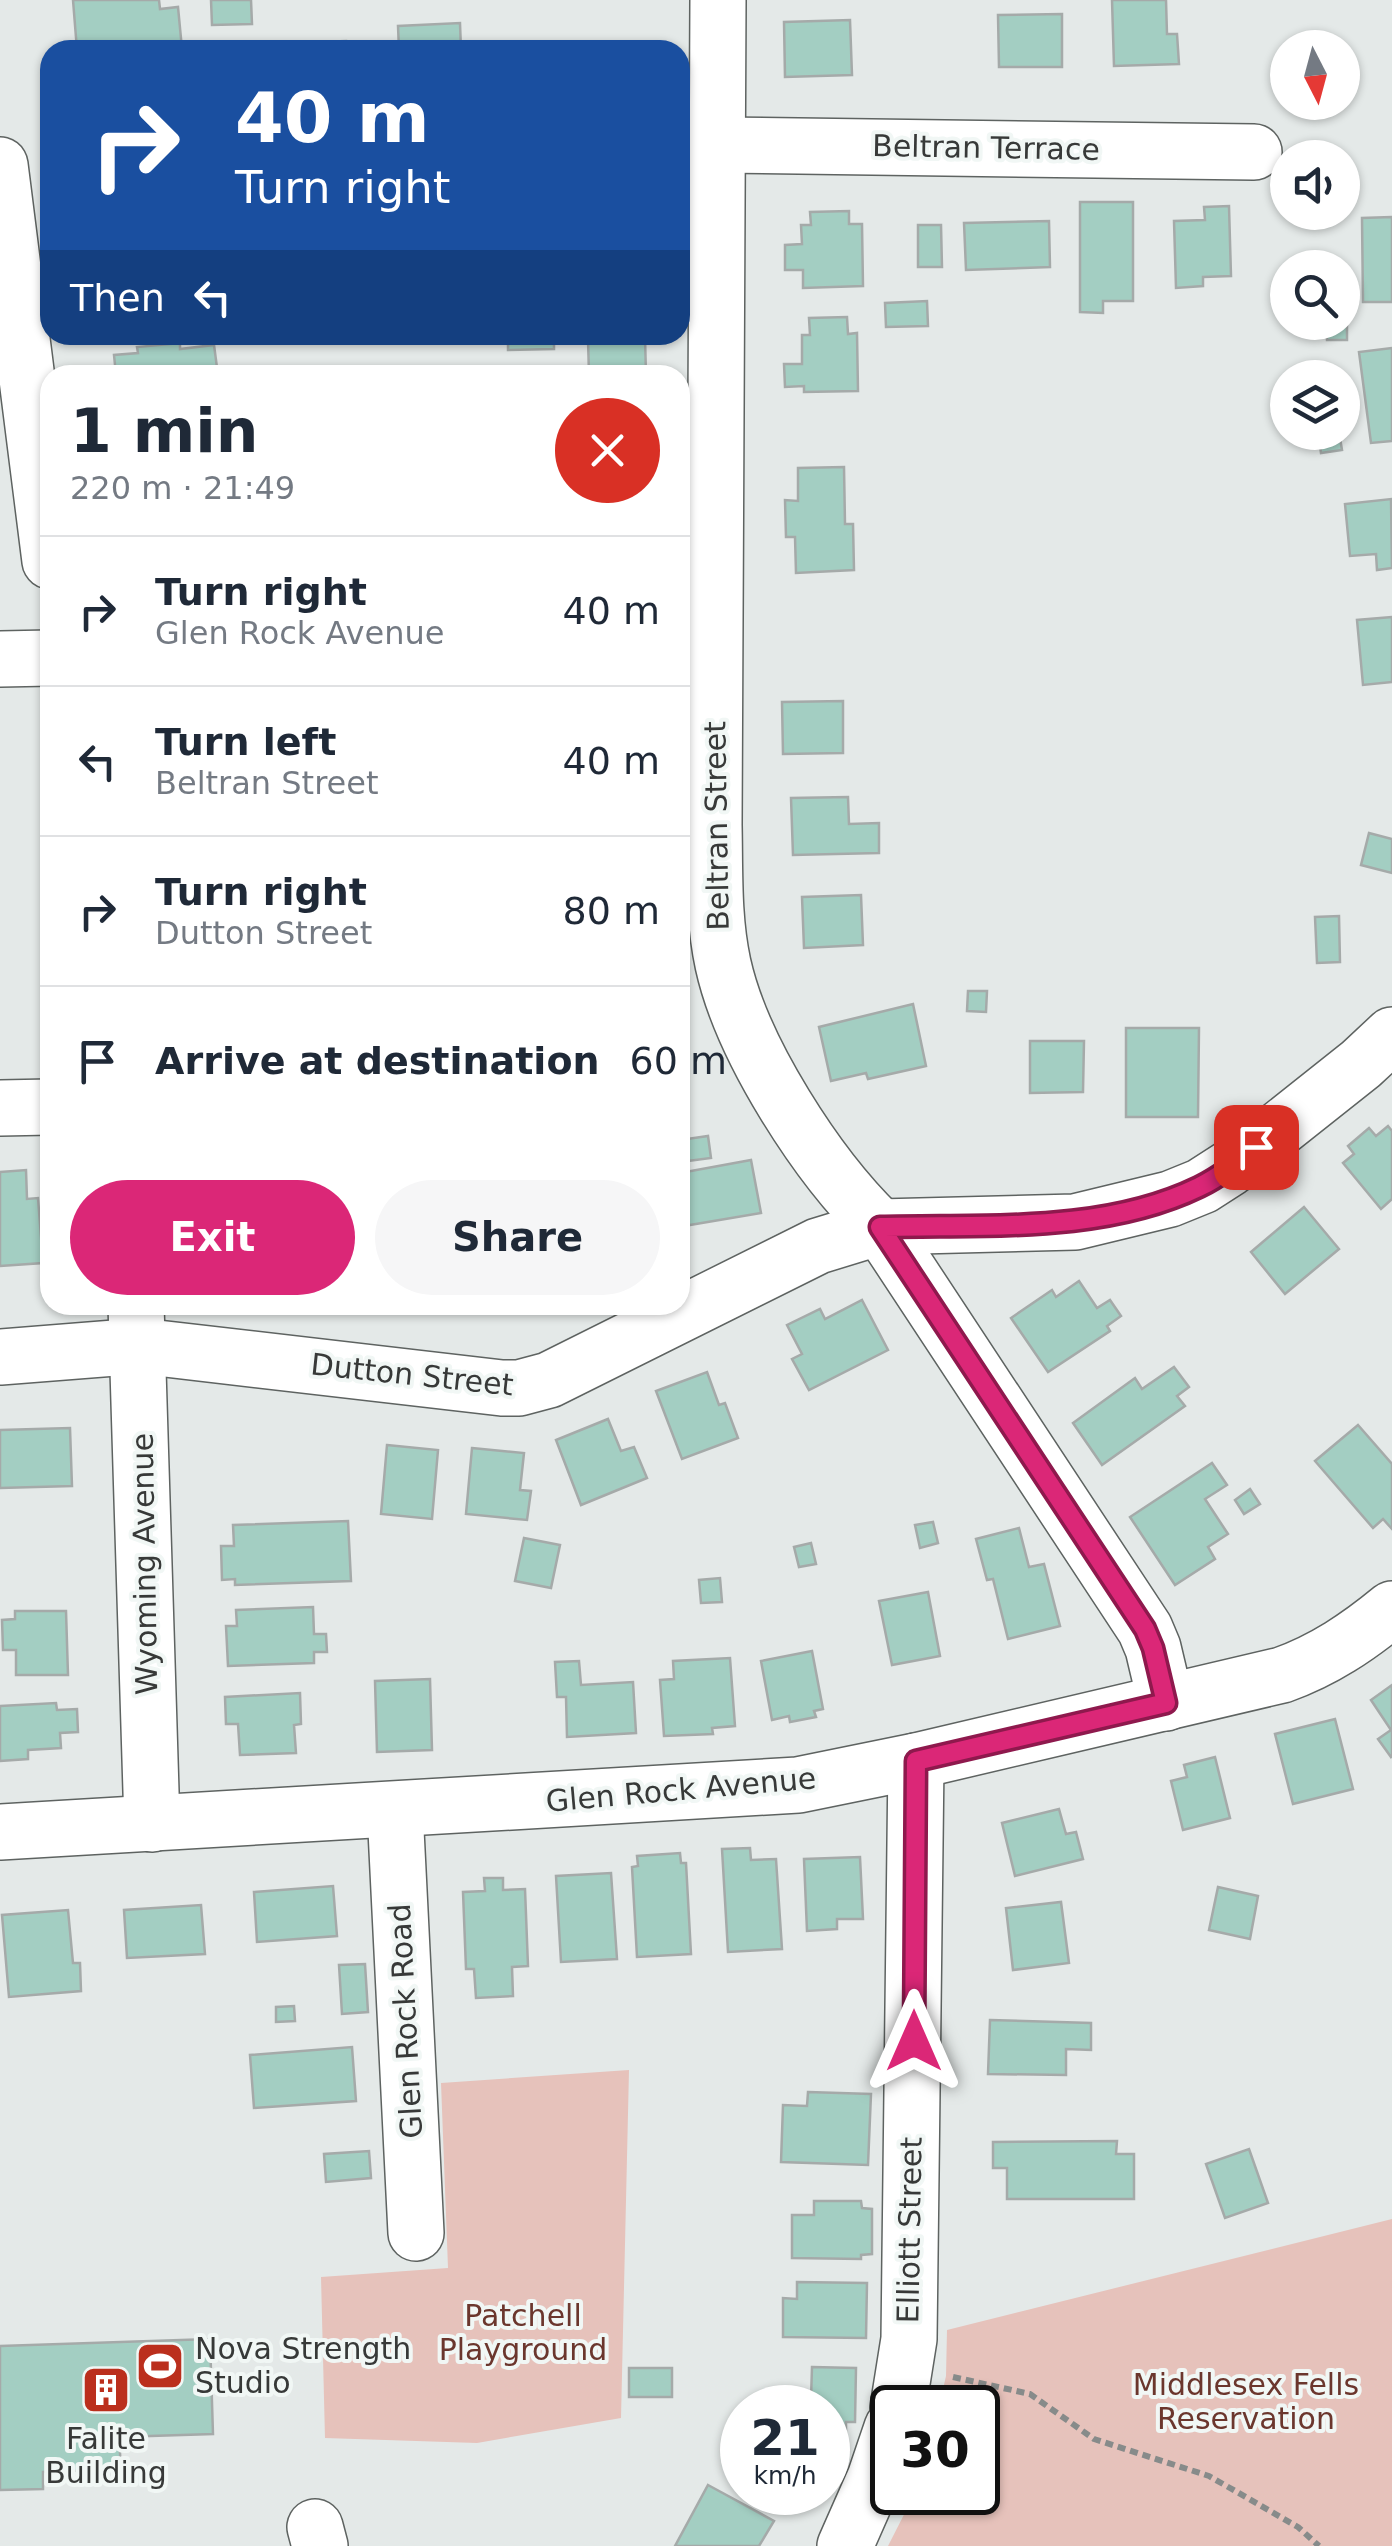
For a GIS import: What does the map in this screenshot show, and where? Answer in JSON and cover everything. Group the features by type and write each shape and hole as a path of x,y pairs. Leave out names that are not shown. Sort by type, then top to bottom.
{"street":[{"name":"Beltran Street","path":"718,0 718,145 697,639 722,962 731,996 759,1059 780,1093 838,1183 880,1227 1145,1629 1166,1703"},
{"name":"Beltran Terrace","path":"718,145 1254,152"},
{"path":"18,187 16,413 40,517"},
{"path":"0,659 40,658"},
{"name":"Dutton Street","path":"690,1310 818,1246 880,1227 1075,1222 1170,1199 1202,1186 1230,1168 1361,1064 1392,1034"},
{"path":"0,1108 40,1107"},
{"name":"Dutton Street","path":"0,1357 138,1326 519,1388 549,1380 679,1315"},
{"name":"Wyoming Avenue","path":"138,1326 152,1824"},
{"name":"Glen Rock Avenue","path":"0,1832 770,1788 916,1761 1304,1667 1366,1631 1392,1608"},
{"name":"Elliott Street","path":"904,2372 916,1761"},
{"name":"Glen Rock Road","path":"395,1810 416,2233"},
{"path":"844,2546 870,2489"}],"path":[{"path":"904,2372 1030,2394 1094,2439 1209,2476 1298,2526 1319,2546"}],"green space":[{"name":"Patchell Playground","path":"629,2070 621,2418 477,2443 325,2438 321,2277 448,2268 441,2083"},
{"name":"Middlesex Fells Reservation","path":"1392,2219 1392,2546 888,2546 904,2515 1000,2515 1000,2385 944,2385 947,2330"}],"building":[{"path":"73,0 159,0 160,9 178,7 181,40 76,40"},
{"path":"211,0 251,0 252,24 212,25"},
{"path":"1112,0 1166,0 1167,34 1177,34 1179,64 1114,66"},
{"path":"1062,14 1062,67 999,67 998,15"},
{"path":"850,20 852,75 785,77 784,22"},
{"path":"460,23 461,40 399,40 398,26"},
{"path":"1080,202 1133,202 1133,301 1103,301 1103,313 1080,312"},
{"path":"1229,206 1231,276 1203,277 1203,286 1176,288 1174,221 1205,220 1204,207"},
{"path":"849,211 849,224 862,224 863,286 803,288 803,270 785,270 785,245 802,244 801,225 811,225 810,212"},
{"path":"1392,217 1392,302 1363,302 1362,218"},
{"path":"1049,221 1050,267 966,270 964,223"},
{"path":"918,225 941,225 942,267 918,267"},
{"path":"927,301 928,326 886,327 885,303"},
{"path":"847,317 848,334 857,333 858,391 804,392 804,386 785,387 784,364 802,364 802,335 810,335 809,318"},
{"path":"180,345 180,349 214,345 217,365 115,365 114,355 138,353 137,347"},
{"path":"508,345 554,345 554,349 508,350"},
{"path":"588,345 645,345 646,365 589,365"},
{"path":"1392,348 1392,441 1371,443 1359,352"},
{"path":"844,467 845,524 853,524 854,570 796,573 795,537 786,537 785,500 798,501 798,468"},
{"path":"1391,499 1392,568 1377,570 1376,554 1350,556 1345,504"},
{"path":"1392,617 1392,682 1363,685 1357,620"},
{"path":"843,701 843,753 783,754 782,702"},
{"path":"848,797 849,824 879,823 879,853 793,855 791,798"},
{"path":"1369,833 1392,839 1392,873 1361,865"},
{"path":"861,895 863,945 804,948 802,897"},
{"path":"1339,916 1340,962 1317,963 1315,917"},
{"path":"968,991 987,991 986,1012 967,1011"},
{"path":"913,1004 926,1066 868,1079 866,1073 831,1081 819,1027"},
{"path":"1126,1028 1199,1028 1198,1117 1126,1117"},
{"path":"1030,1041 1084,1041 1083,1092 1030,1093"},
{"path":"1388,1126 1392,1131 1392,1199 1381,1209 1343,1163 1354,1154 1348,1146 1369,1128 1376,1136"},
{"path":"708,1136 711,1158 690,1161 690,1139"},
{"path":"751,1160 761,1213 690,1225 690,1171"},
{"path":"26,1170 27,1199 38,1198 40,1263 0,1266 0,1172"},
{"path":"1304,1207 1339,1249 1285,1294 1251,1252"},
{"path":"1079,1281 1097,1308 1110,1300 1121,1316 1107,1326 1110,1331 1048,1372 1011,1318 1052,1290 1056,1297"},
{"path":"862,1300 888,1350 809,1390 792,1359 802,1354 787,1325 820,1309 825,1319"},
{"path":"1174,1367 1189,1387 1177,1396 1185,1406 1102,1465 1073,1423 1135,1378 1142,1389"},
{"path":"707,1372 719,1405 725,1403 738,1438 682,1459 656,1391"},
{"path":"608,1419 621,1451 634,1447 647,1478 581,1505 556,1440"},
{"path":"1358,1425 1392,1464 1392,1529 1383,1519 1373,1528 1315,1461"},
{"path":"70,1428 72,1486 0,1488 0,1430"},
{"path":"387,1445 438,1450 432,1519 381,1514"},
{"path":"472,1448 524,1453 520,1490 531,1491 527,1520 466,1514"},
{"path":"1212,1463 1227,1485 1205,1499 1228,1534 1208,1547 1215,1559 1175,1585 1130,1517"},
{"path":"1250,1489 1260,1504 1244,1514 1235,1500"},
{"path":"348,1521 351,1581 235,1585 235,1579 222,1580 221,1546 234,1546 233,1525"},
{"path":"933,1522 938,1543 920,1548 915,1525"},
{"path":"1019,1528 1029,1567 1044,1564 1060,1626 1008,1639 993,1579 987,1580 976,1539"},
{"path":"524,1538 560,1545 551,1588 515,1581"},
{"path":"811,1543 816,1564 799,1567 794,1547"},
{"path":"720,1578 722,1602 701,1603 699,1580"},
{"path":"928,1592 940,1656 892,1665 879,1601"},
{"path":"313,1607 314,1634 326,1634 327,1652 314,1652 314,1663 228,1666 226,1626 237,1626 236,1610"},
{"path":"15,1611 66,1611 68,1675 16,1675 16,1650 3,1650 2,1620 15,1619"},
{"path":"812,1651 823,1709 814,1711 816,1717 790,1722 789,1716 772,1720 761,1661"},
{"path":"730,1658 735,1726 712,1728 713,1734 664,1736 660,1680 674,1679 673,1661"},
{"path":"579,1661 581,1685 633,1682 636,1733 567,1737 566,1697 557,1697 555,1662"},
{"path":"430,1679 432,1750 377,1752 375,1681"},
{"path":"1392,1685 1391,1757 1378,1739 1391,1730 1371,1700"},
{"path":"300,1693 301,1724 294,1725 296,1753 240,1755 238,1724 226,1724 225,1697"},
{"path":"56,1703 57,1710 77,1709 78,1732 60,1733 61,1748 28,1750 28,1759 0,1761 0,1706"},
{"path":"1335,1719 1353,1789 1293,1804 1275,1734"},
{"path":"1215,1757 1230,1818 1183,1830 1171,1781 1187,1777 1184,1765"},
{"path":"1059,1809 1066,1834 1076,1832 1083,1859 1015,1876 1002,1823"},
{"path":"750,1848 751,1860 776,1859 782,1949 728,1952 722,1849"},
{"path":"680,1853 681,1863 686,1863 691,1954 637,1957 632,1867 638,1866 637,1856"},
{"path":"860,1857 863,1919 837,1919 837,1929 807,1931 804,1859"},
{"path":"611,1873 617,1959 561,1962 556,1876"},
{"path":"484,1878 503,1878 503,1890 525,1889 528,1966 512,1967 513,1996 476,1998 474,1969 466,1969 463,1892 485,1891"},
{"path":"333,1886 337,1936 257,1942 254,1892"},
{"path":"1218,1887 1258,1896 1250,1939 1209,1930"},
{"path":"1061,1902 1069,1963 1013,1970 1006,1908"},
{"path":"201,1905 205,1954 127,1958 124,1910"},
{"path":"68,1910 73,1963 80,1963 81,1991 9,1997 2,1915"},
{"path":"365,1964 368,2012 342,2014 339,1965"},
{"path":"294,2006 295,2021 276,2022 276,2007"},
{"path":"990,2020 1091,2023 1091,2050 1066,2049 1066,2075 988,2074"},
{"path":"352,2047 356,2101 254,2108 250,2055"},
{"path":"808,2092 871,2094 868,2165 781,2162 783,2105 807,2106"},
{"path":"1117,2141 1116,2154 1134,2154 1134,2199 1007,2199 1007,2168 993,2168 993,2142"},
{"path":"1249,2149 1268,2203 1225,2218 1206,2164"},
{"path":"369,2151 371,2178 326,2182 324,2154"},
{"path":"814,2201 861,2201 862,2208 872,2209 872,2254 861,2255 861,2259 792,2258 792,2215 814,2215"},
{"path":"797,2282 867,2283 866,2338 783,2337 783,2298 797,2299"},
{"name":"Falite Building","path":"210,2339 213,2434 119,2437 121,2469 43,2472 43,2489 0,2490 0,2346"},
{"path":"812,2367 856,2368 855,2422 850,2422 850,2385 811,2385"},
{"path":"629,2368 672,2368 672,2397 629,2397"},
{"path":"708,2485 720,2492 720,2515 763,2515 774,2521 759,2546 675,2546"}],"place":[{"name":"Nova Strength Studio","path":"160,2366"},
{"name":"Falite Building","path":"106,2390"}],"route":[{"path":"914,2041 916,1761 1166,1703 1145,1629 880,1227 1075,1222 1142,1208 1202,1186 1256,1147"}]}
